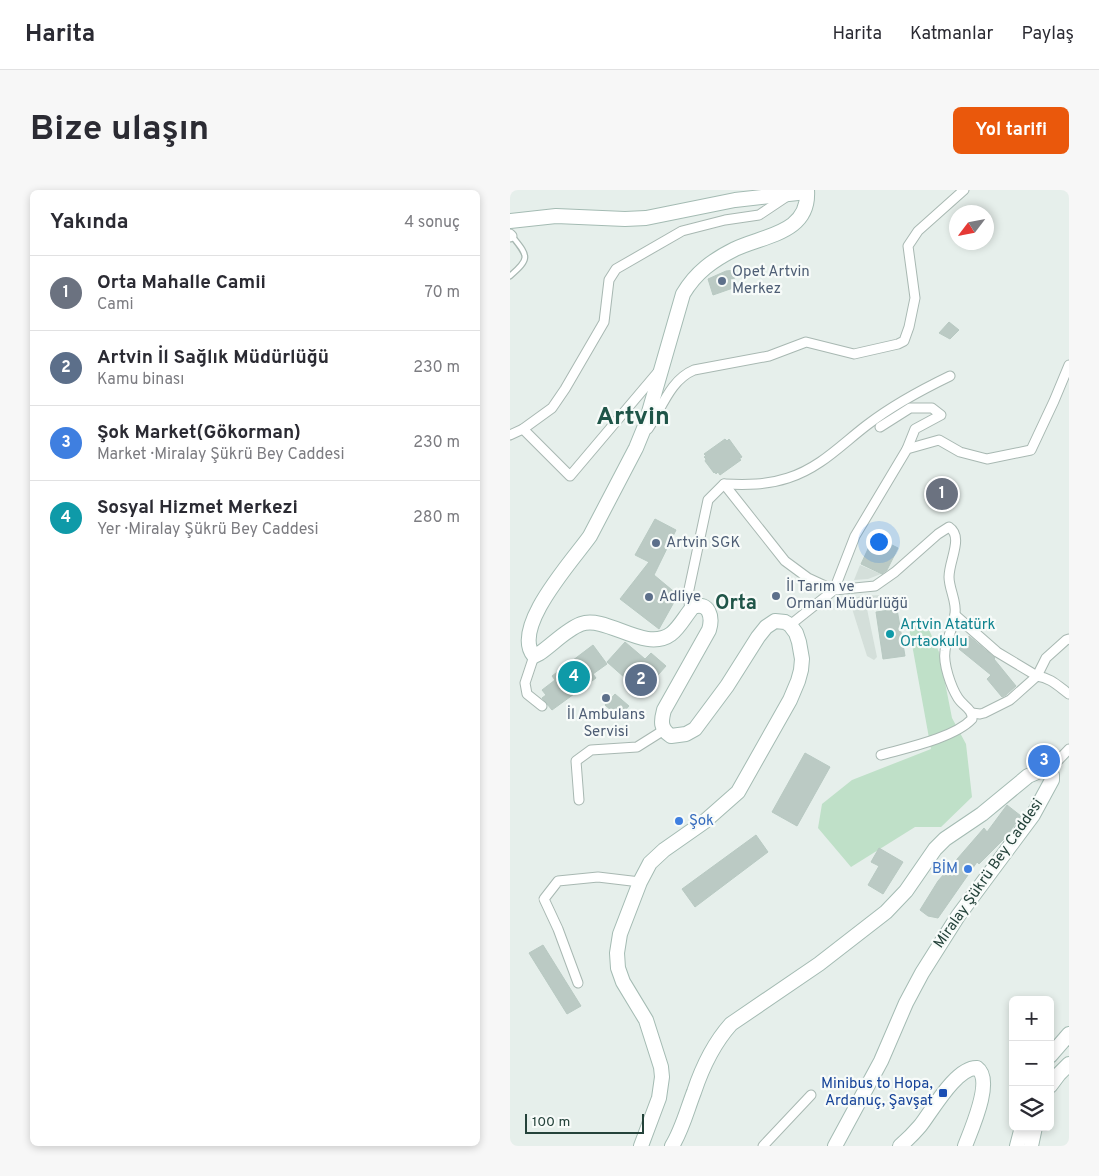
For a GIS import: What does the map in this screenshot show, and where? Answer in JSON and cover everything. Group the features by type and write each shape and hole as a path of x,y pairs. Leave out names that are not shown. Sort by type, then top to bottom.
{"main road":[{"path":"510,221 556,216 646,218 703,206 802,191 806,204 803,212 793,225 728,253 706,266 692,280 683,294 645,426 636,448 590,536 547,583 526,619 522,639 527,651 534,656 575,627 589,622 648,639 659,639 672,633 690,610 698,606 708,609 712,618 711,624 702,645 668,701 662,717 664,730 671,736 678,736 695,730 727,686 762,632 775,621 785,622 790,625 799,642 802,660 801,670 790,700 738,792 704,822 650,863 640,882 620,934 616,961 618,968 623,982 646,1020 661,1067 662,1077 658,1098 641,1146"},
{"name":"Miralay Şükrü Bey Caddesi","path":"674,1144 709,1057 723,1033 731,1024 819,964 886,912 906,891 934,849 945,839 982,814 1028,776 1042,770 1049,770 1052,780 1032,815 962,909 922,972 906,1003 881,1061 835,1146"},
{"path":"1054,1051 1069,1034"},
{"path":"1054,1081 1069,1064"},
{"path":"900,1146 918,1128 955,1080 970,1068 977,1068 982,1075 983,1085 979,1109 965,1146"},
{"path":"1017,1146 1021,1131"},
{"path":"1031,1146 1034,1131"}],"street":[{"path":"636,448 670,390 686,373 769,356 806,342 854,354 904,341 915,298 908,246 918,231 964,190"},
{"path":"510,435 523,429 552,408 565,389 604,322 609,280 616,269 682,231 725,220 759,216 802,191"},
{"path":"906,449 939,440 960,452 987,459 1031,450 1069,365"},
{"path":"523,429 570,476 661,368"},
{"path":"690,610 688,594 708,500 724,484 758,485 789,478 820,464 868,424 915,392 950,376"},
{"path":"790,625 834,590 855,536 916,430 941,415 932,408 910,408 880,427"},
{"path":"724,484 785,561 808,578 834,590 875,586 895,572 938,534 948,527 952,528 956,544 951,558 949,576 955,615 945,645 943,661 958,698 972,713 984,713 1010,700 1037,676 1046,658 1066,640 1069,640"},
{"path":"955,615 997,652 1037,676 1052,680 1069,694"},
{"path":"534,656 525,683 527,694 542,706"},
{"path":"880,755 928,741 956,730 972,719 972,713"},
{"path":"579,800 576,761 592,750 637,748 664,730"},
{"path":"1049,770 1069,749"},
{"path":"578,984 558,929 544,899 558,881 598,877 640,882"},
{"path":"763,1146 811,1095"}],"lane":[{"path":"510,276 523,264 525,258 523,250 511,236"}],"shaded area":[{"path":"860,565 881,574 868,579 854,580"},
{"path":"881,595 888,603 867,609 877,657 874,660 867,656 849,599"}],"green space":[{"path":"926,623 939,652 952,718 966,744 972,797 941,827 915,827 851,867 818,828 822,804 852,780 931,749 909,628"}],"building":[{"path":"736,270 735,278 730,279 733,288 713,295 708,279 726,271"},
{"path":"949,322 959,330 950,339 939,333"},
{"path":"725,439 727,441 729,439 742,457 739,459 741,460 720,475 718,472 714,473 705,461 704,457 706,456 704,454"},
{"path":"948,481 955,497 935,506 928,491"},
{"name":"Adliye","path":"655,519 676,530 654,575 678,595 659,629 620,599 649,562 635,555"},
{"path":"874,536 898,548 887,570 882,574 861,564"},
{"name":"Artvin Atatürk Ortaokulu","path":"897,609 905,656 883,659 876,612"},
{"path":"969,636 995,658 1016,686 1006,695 1002,697 987,679 991,675 959,649"},
{"path":"625,642 645,659 651,653 666,666 642,693 607,662"},
{"path":"593,645 607,664 593,674 596,678 552,710 542,698 546,695 542,690 555,680 552,676"},
{"path":"615,694 629,706 619,717 605,705"},
{"path":"805,753 830,767 797,826 772,812"},
{"path":"1007,805 1021,816 1005,838 979,864 977,862 938,918 928,916 920,910 938,881 984,828 987,832"},
{"path":"756,835 768,852 695,907 682,889"},
{"path":"879,848 903,862 883,894 868,885 879,866 871,862"},
{"path":"543,945 581,1006 567,1014 529,953"}],"place":[{"name":"Opet Artvin Merkez","path":"722,281"},
{"name":"Orta Mahalle Camii","path":"942,494"},
{"name":"Artvin SGK","path":"656,543"},
{"name":"İl Tarım ve Orman Müdürlüğü","path":"776,596"},
{"name":"Adliye","path":"649,597"},
{"name":"Artvin Atatürk Ortaokulu","path":"890,634"},
{"name":"Sosyal Hizmet Merkezi","path":"574,677"},
{"name":"Artvin İl Sağlık Müdürlüğü","path":"641,680"},
{"name":"İl Ambulans Servisi","path":"606,698"},
{"name":"Şok Market(Gökorman)","path":"1044,761"},
{"name":"Şok","path":"679,821"},
{"name":"BİM","path":"968,869"},
{"name":"Minibus to Hopa, Ardanuç, Şavşat","path":"943,1093"}],"district":[{"name":"Artvin","path":"633,418"},
{"name":"Orta","path":"736,604"}]}
